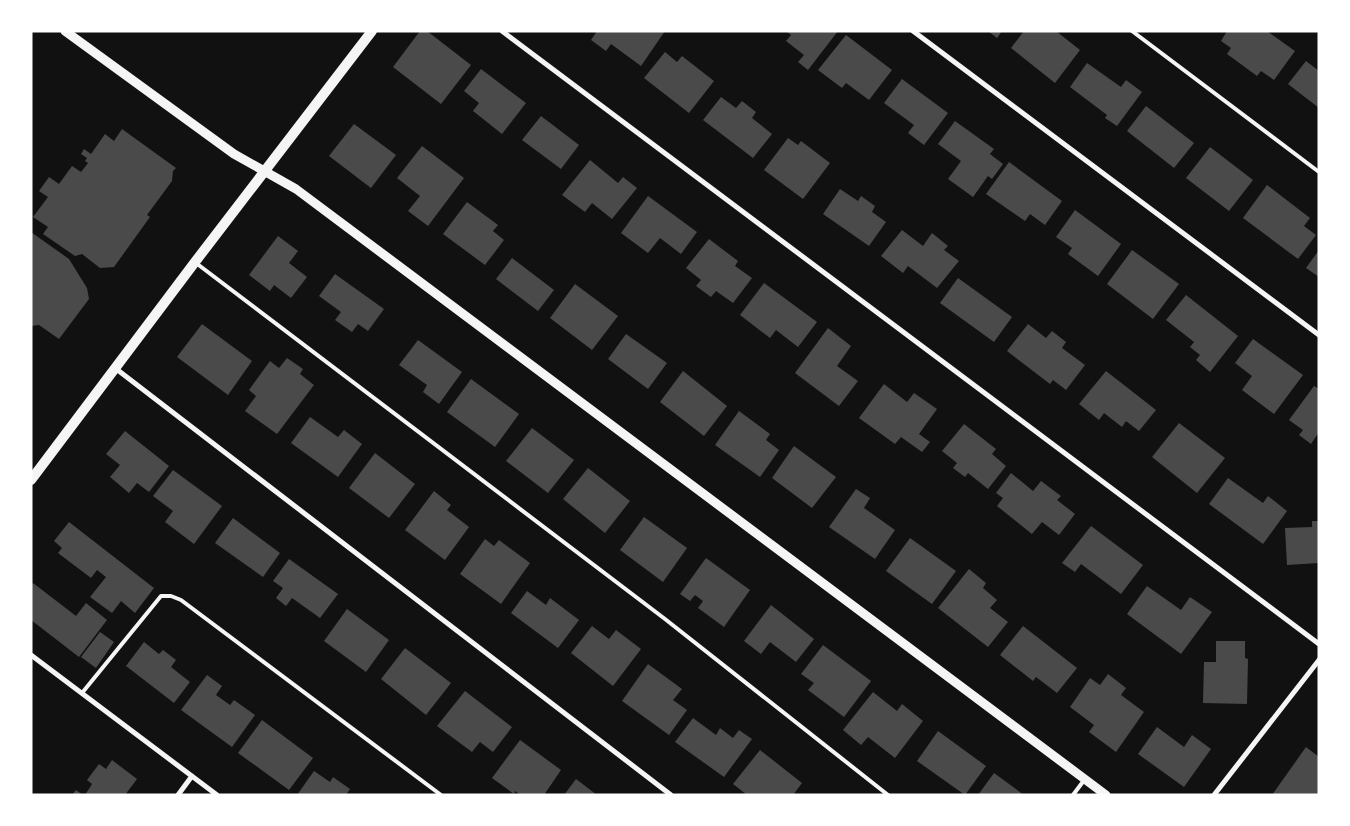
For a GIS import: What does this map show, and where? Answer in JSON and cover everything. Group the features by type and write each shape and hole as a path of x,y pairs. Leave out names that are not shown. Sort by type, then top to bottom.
{"main road":[{"path":"31,480 372,31"}],"street":[{"path":"65,31 234,154 296,189 1106,795"},
{"path":"502,31 1319,644"},
{"path":"913,31 1319,335"},
{"path":"115,368 671,795"},
{"path":"31,655 217,795"},
{"path":"1214,795 1319,660"},
{"path":"178,795 192,776"}],"lane":[{"path":"1132,31 1319,172"},
{"path":"195,262 664,619 888,795"},
{"path":"82,693 161,596 171,596 180,600 442,795"},
{"path":"1073,795 1085,779"}],"building":[{"path":"420,31 427,31 471,65 441,104 393,67"},
{"path":"597,31 665,31 641,66 611,44 606,51 591,40"},
{"path":"786,31 838,31 808,70 798,62 804,55 786,41 791,35"},
{"path":"988,31 1002,31 997,38"},
{"path":"1024,31 1056,31 1080,50 1055,83 1011,48"},
{"path":"1227,31 1267,31 1295,51 1274,80 1261,71 1257,76 1227,54 1231,48 1221,41"},
{"path":"846,35 892,70 869,100 846,83 842,88 818,70"},
{"path":"665,52 677,62 682,56 714,81 689,113 644,78"},
{"path":"1306,61 1319,71 1319,108 1288,84"},
{"path":"1087,63 1121,87 1126,80 1142,92 1117,126 1105,118 1107,115 1070,87"},
{"path":"481,69 526,103 502,134 473,111 479,103 464,91"},
{"path":"902,79 948,113 924,145 908,133 914,125 884,103"},
{"path":"721,97 736,108 742,101 756,112 752,118 772,134 753,158 703,120"},
{"path":"1146,106 1194,143 1174,168 1127,131"},
{"path":"541,116 579,145 561,169 522,140"},
{"path":"955,121 994,149 990,154 1003,164 992,179 988,176 973,197 948,179 961,161 938,144"},
{"path":"354,124 396,155 371,188 329,156"},
{"path":"122,129 176,168 173,171 172,181 147,215 150,217 114,267 100,268 82,254 75,256 43,234 48,227 33,217 48,197 39,191 49,177 59,184 72,166 81,172 88,163 85,161 87,158 81,154 84,149 91,154 105,134 114,141"},
{"path":"788,138 798,145 801,141 830,163 803,199 764,170"},
{"path":"422,146 464,178 428,226 408,211 420,196 397,178"},
{"path":"1210,147 1253,180 1229,211 1186,178"},
{"path":"590,160 618,183 623,177 637,188 612,219 592,203 585,212 562,195"},
{"path":"1009,162 1062,201 1045,225 1030,214 1025,221 986,194"},
{"path":"1267,185 1310,218 1304,226 1316,235 1298,259 1243,218"},
{"path":"840,189 858,201 861,196 875,206 872,212 886,222 869,246 823,214"},
{"path":"648,196 697,232 681,254 660,238 648,253 621,233"},
{"path":"467,202 498,225 493,231 504,240 485,265 443,234"},
{"path":"1075,210 1121,244 1098,276 1068,254 1072,248 1056,237"},
{"path":"902,230 923,246 932,233 948,246 944,250 959,261 937,288 908,266 903,273 881,256"},
{"path":"31,232 69,259 87,288 89,299 59,339 39,325 31,326"},
{"path":"278,236 298,251 289,263 307,277 291,298 274,285 270,291 249,275"},
{"path":"709,239 738,261 735,266 752,278 733,303 716,291 711,297 696,286 701,280 686,268"},
{"path":"1132,250 1179,284 1153,319 1107,284"},
{"path":"1319,250 1319,277 1306,268"},
{"path":"512,258 554,290 538,311 496,279"},
{"path":"335,274 384,309 368,331 358,324 352,332 335,320 341,312 319,296"},
{"path":"958,278 1012,317 994,342 940,303"},
{"path":"764,283 817,322 798,347 776,330 770,338 740,315"},
{"path":"575,284 618,316 592,350 550,318"},
{"path":"1186,295 1238,336 1210,372 1196,360 1200,355 1190,347 1194,342 1166,320"},
{"path":"202,324 252,361 228,395 177,357"},
{"path":"1028,324 1046,338 1052,331 1066,342 1062,348 1085,365 1066,390 1053,380 1050,384 1007,351"},
{"path":"828,328 851,346 837,366 858,381 839,406 795,373"},
{"path":"626,334 667,363 648,389 608,359"},
{"path":"1253,339 1303,375 1274,414 1242,390 1252,376 1235,363"},
{"path":"418,340 462,372 439,404 423,392 427,385 399,365"},
{"path":"287,358 303,369 300,374 314,385 277,434 245,411 256,396 249,390 270,361 279,368"},
{"path":"683,371 727,406 704,436 660,402"},
{"path":"1106,371 1156,410 1139,431 1126,421 1122,427 1104,413 1099,420 1079,404"},
{"path":"471,379 519,414 495,447 447,412"},
{"path":"884,384 907,402 914,393 937,409 919,434 930,442 922,452 901,437 895,444 859,418"},
{"path":"1314,386 1319,389 1319,432 1311,444 1299,435 1303,430 1289,420"},
{"path":"739,411 770,434 766,440 779,450 760,477 715,445"},
{"path":"310,417 338,437 344,430 362,444 338,477 291,443"},
{"path":"1179,423 1225,458 1197,493 1152,457"},
{"path":"964,424 996,449 992,454 1006,466 988,489 968,473 965,477 953,468 957,463 942,451"},
{"path":"532,428 574,460 548,493 506,461"},
{"path":"125,431 169,466 149,492 137,483 129,493 110,477 120,465 106,454"},
{"path":"794,446 836,477 812,508 772,478"},
{"path":"375,453 415,484 389,518 349,488"},
{"path":"588,468 630,501 605,533 563,499"},
{"path":"173,470 222,506 194,544 165,522 173,511 153,496"},
{"path":"1011,473 1033,491 1041,481 1061,496 1057,500 1075,514 1059,535 1042,522 1032,534 997,506 1003,498 996,493"},
{"path":"1228,478 1263,503 1268,496 1287,511 1263,544 1209,504"},
{"path":"856,489 870,498 864,508 895,530 875,559 829,527"},
{"path":"434,491 451,505 447,510 469,527 445,560 405,530"},
{"path":"644,517 687,548 663,582 620,550"},
{"path":"233,518 280,553 263,577 215,543"},
{"path":"1312,521 1319,521 1319,563 1287,565 1285,528 1312,527"},
{"path":"69,522 154,588 135,613 121,601 112,613 90,597 106,577 97,570 91,578 58,553 62,548 54,541"},
{"path":"1091,526 1143,565 1121,594 1081,564 1075,572 1062,563"},
{"path":"910,538 956,571 932,604 886,571"},
{"path":"485,539 494,546 499,540 530,563 501,604 460,574"},
{"path":"706,558 750,590 724,627 698,608 703,601 695,595 690,601 680,594"},
{"path":"289,559 338,594 320,618 292,598 286,606 276,598 283,588 273,581"},
{"path":"969,569 986,583 983,588 997,600 990,608 1008,622 988,647 938,608"},
{"path":"33,583 76,616 86,603 107,620 79,657 31,620 31,586"},
{"path":"1147,586 1181,610 1190,597 1212,612 1181,654 1127,614"},
{"path":"527,591 546,605 550,598 579,620 558,648 511,613"},
{"path":"771,605 814,639 796,662 770,642 761,654 744,641"},
{"path":"347,609 389,640 366,672 324,641"},
{"path":"592,626 609,639 616,630 641,649 613,686 571,653"},
{"path":"1023,626 1077,668 1057,693 1036,677 1033,681 1000,655"},
{"path":"100,632 114,642 96,668 81,657"},
{"path":"1216,641 1245,641 1245,658 1248,659 1247,704 1203,703 1204,662 1216,662"},
{"path":"144,642 159,654 163,650 176,660 171,667 190,682 174,703 126,666"},
{"path":"823,645 871,681 844,717 808,690 814,683 801,674"},
{"path":"405,648 451,683 426,715 381,679"},
{"path":"648,664 682,689 673,700 687,710 669,735 622,701"},
{"path":"1108,674 1126,688 1121,695 1144,712 1116,752 1089,732 1094,725 1070,707 1090,678 1100,685"},
{"path":"207,675 222,686 216,695 230,705 234,700 255,715 232,747 181,710"},
{"path":"465,691 512,727 493,752 480,742 472,752 437,726"},
{"path":"873,692 897,711 902,704 923,721 895,758 868,737 861,745 843,730"},
{"path":"693,718 716,735 720,728 733,738 739,730 752,739 724,777 675,742"},
{"path":"262,720 313,758 289,790 238,753"},
{"path":"1157,727 1184,747 1192,735 1211,749 1184,787 1138,754"},
{"path":"938,731 986,766 965,795 917,761"},
{"path":"520,740 561,770 544,795 521,795 515,791 514,794 492,778"},
{"path":"1306,747 1319,757 1319,795 1272,795"},
{"path":"760,750 802,783 793,795 747,795 733,784"},
{"path":"112,760 137,779 125,795 85,795 92,784 87,780 99,764 106,769"},
{"path":"314,771 330,782 333,777 350,789 346,795 297,795"},
{"path":"994,773 1024,795 978,795"},
{"path":"576,779 597,795 564,795"},
{"path":"76,790 83,795 72,795"}]}
